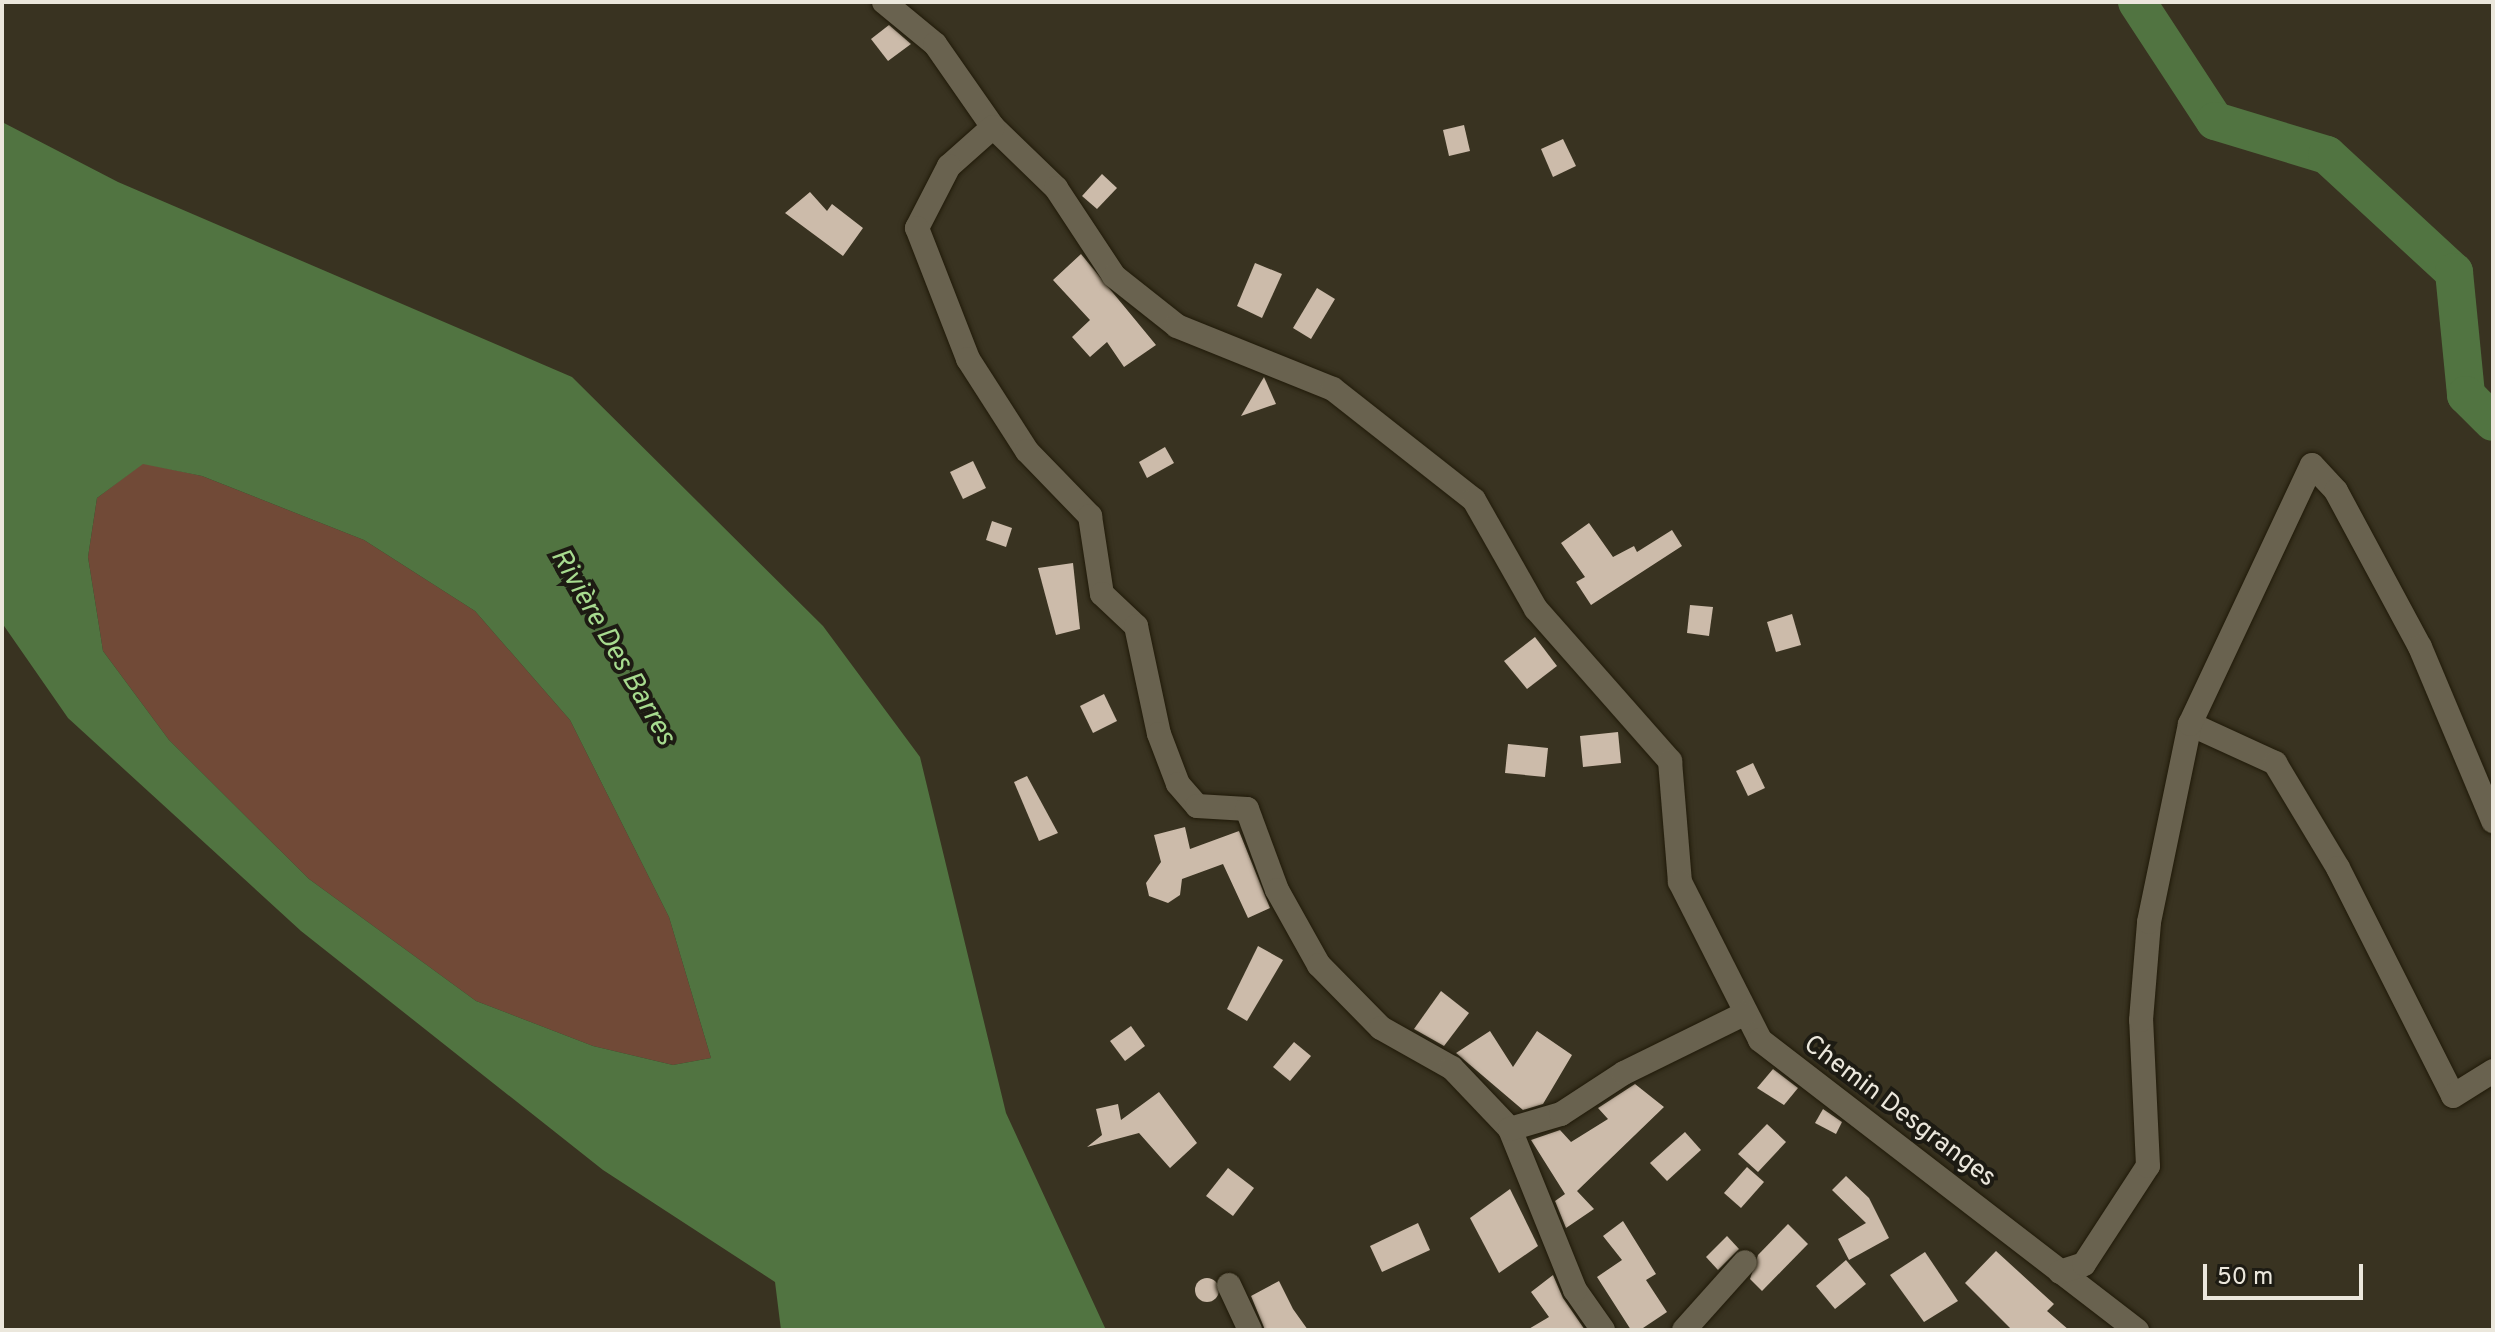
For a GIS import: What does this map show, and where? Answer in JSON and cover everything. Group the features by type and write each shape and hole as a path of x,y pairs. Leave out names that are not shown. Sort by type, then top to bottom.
{"street":[{"name":"Chemin Desgranges","path":"884,2 935,44 993,127 1056,188 1114,276 1177,326 1333,389 1474,500 1536,609 1670,761 1680,882 1744,1014 1760,1040 1829,1101 2137,1330"},
{"path":"993,127 949,166 917,228 968,359 1027,451 1090,516 1102,594 1136,626 1159,734 1178,784 1197,806 1247,809 1277,890 1319,965 1381,1028 1452,1068 1510,1129 1575,1290 1603,1330"},
{"path":"2060,1272 2084,1264 2148,1166 2141,1020 2149,922 2190,724 2312,465 2336,491 2420,647 2493,821"},
{"path":"2190,724 2275,763 2338,868 2453,1096 2493,1071"},
{"path":"1510,1129 1561,1114 1624,1073 1744,1014"},
{"path":"1684,1330 1745,1262"},
{"path":"1229,1285 1250,1330"}],"shaded area":[{"path":"143,463 202,476 364,540 475,611 570,720 669,917 711,1058 673,1065 593,1046 476,1001 309,879 169,740 103,651 88,557 97,498"}],"water":[{"name":"Rivière Des Barres","path":"2,122 118,182 572,377 823,626 920,757 1006,1113 1106,1330 781,1330 775,1282 603,1170 301,931 68,718 2,623","holes":["143,464 202,476 364,540 475,611 570,720 669,917 711,1058 673,1065 593,1046 476,1001 309,879 169,740 103,651 88,557 97,498"]}],"building":[{"path":"889,25 911,44 888,61 871,39"},
{"path":"1464,125 1470,151 1449,156 1443,130"},
{"path":"1563,139 1576,166 1553,177 1541,149"},
{"path":"1102,174 1117,188 1097,209 1082,196"},
{"path":"810,192 827,211 832,204 863,228 843,256 785,213"},
{"path":"1081,254 1156,345 1124,367 1107,342 1090,357 1072,337 1090,320 1053,280"},
{"path":"1255,263 1282,274 1262,318 1237,306"},
{"path":"1317,288 1335,299 1311,339 1293,328"},
{"path":"1264,377 1276,404 1241,416"},
{"path":"1165,447 1174,463 1147,478 1139,462"},
{"path":"973,461 986,488 963,499 950,472"},
{"path":"992,521 1012,528 1006,547 986,540"},
{"path":"1589,523 1613,557 1634,546 1637,552 1672,530 1682,546 1591,605 1576,582 1585,577 1561,543"},
{"path":"1073,563 1080,629 1056,635 1038,568"},
{"path":"1690,605 1713,607 1709,636 1687,633"},
{"path":"1792,614 1801,645 1776,652 1767,622"},
{"path":"1535,637 1557,666 1527,689 1504,661"},
{"path":"1104,694 1117,721 1093,733 1080,706"},
{"path":"1618,732 1621,763 1583,767 1580,736"},
{"path":"1508,744 1548,748 1545,777 1505,773"},
{"path":"1753,763 1765,788 1748,796 1736,771"},
{"path":"1027,776 1058,833 1039,841 1014,782"},
{"path":"1185,827 1190,849 1239,831 1270,908 1248,918 1223,864 1182,879 1180,895 1168,903 1149,896 1146,883 1161,862 1154,835"},
{"path":"1258,946 1283,960 1247,1021 1227,1009"},
{"path":"1441,991 1469,1013 1444,1046 1414,1029"},
{"path":"1131,1026 1145,1046 1125,1061 1110,1041"},
{"path":"1490,1031 1513,1067 1537,1031 1572,1055 1543,1104 1523,1110 1456,1053"},
{"path":"1294,1042 1311,1056 1290,1081 1273,1067"},
{"path":"1773,1069 1798,1088 1784,1105 1757,1088"},
{"path":"1635,1084 1664,1107 1577,1191 1594,1209 1566,1228 1555,1201 1565,1194 1531,1140 1560,1130 1571,1142 1608,1119 1598,1108"},
{"path":"1159,1092 1197,1143 1170,1168 1139,1133 1087,1147 1102,1135 1096,1109 1118,1104 1121,1120"},
{"path":"1823,1109 1842,1122 1836,1134 1815,1123"},
{"path":"1767,1124 1786,1142 1758,1172 1738,1154"},
{"path":"1685,1132 1701,1150 1667,1181 1650,1163"},
{"path":"1747,1167 1764,1182 1741,1208 1724,1193"},
{"path":"1228,1168 1254,1188 1233,1216 1206,1196"},
{"path":"1846,1176 1869,1198 1889,1238 1849,1260 1838,1239 1866,1223 1832,1190"},
{"path":"1510,1189 1538,1246 1499,1273 1470,1218"},
{"path":"1623,1221 1656,1274 1646,1280 1667,1312 1640,1330 1631,1330 1597,1277 1622,1260 1603,1236"},
{"path":"1418,1223 1430,1250 1382,1272 1370,1246"},
{"path":"1788,1224 1808,1244 1762,1291 1750,1279 1758,1255"},
{"path":"1727,1236 1739,1249 1718,1270 1706,1257"},
{"path":"1996,1251 2054,1304 2047,1311 2069,1330 2012,1330 1965,1283"},
{"path":"1925,1252 1958,1301 1924,1322 1890,1275"},
{"path":"1846,1260 1866,1284 1835,1309 1816,1286"},
{"path":"1553,1275 1563,1298 1585,1330 1527,1330 1549,1317 1531,1292"},
{"path":"1207,1278 1218,1285 1219,1290 1212,1301 1207,1302 1196,1295 1195,1290 1202,1279"},
{"path":"1279,1281 1308,1330 1265,1330 1251,1296"}],"waterway":[{"path":"2137,2 2215,121 2327,155 2454,272 2466,395 2493,422"}]}
